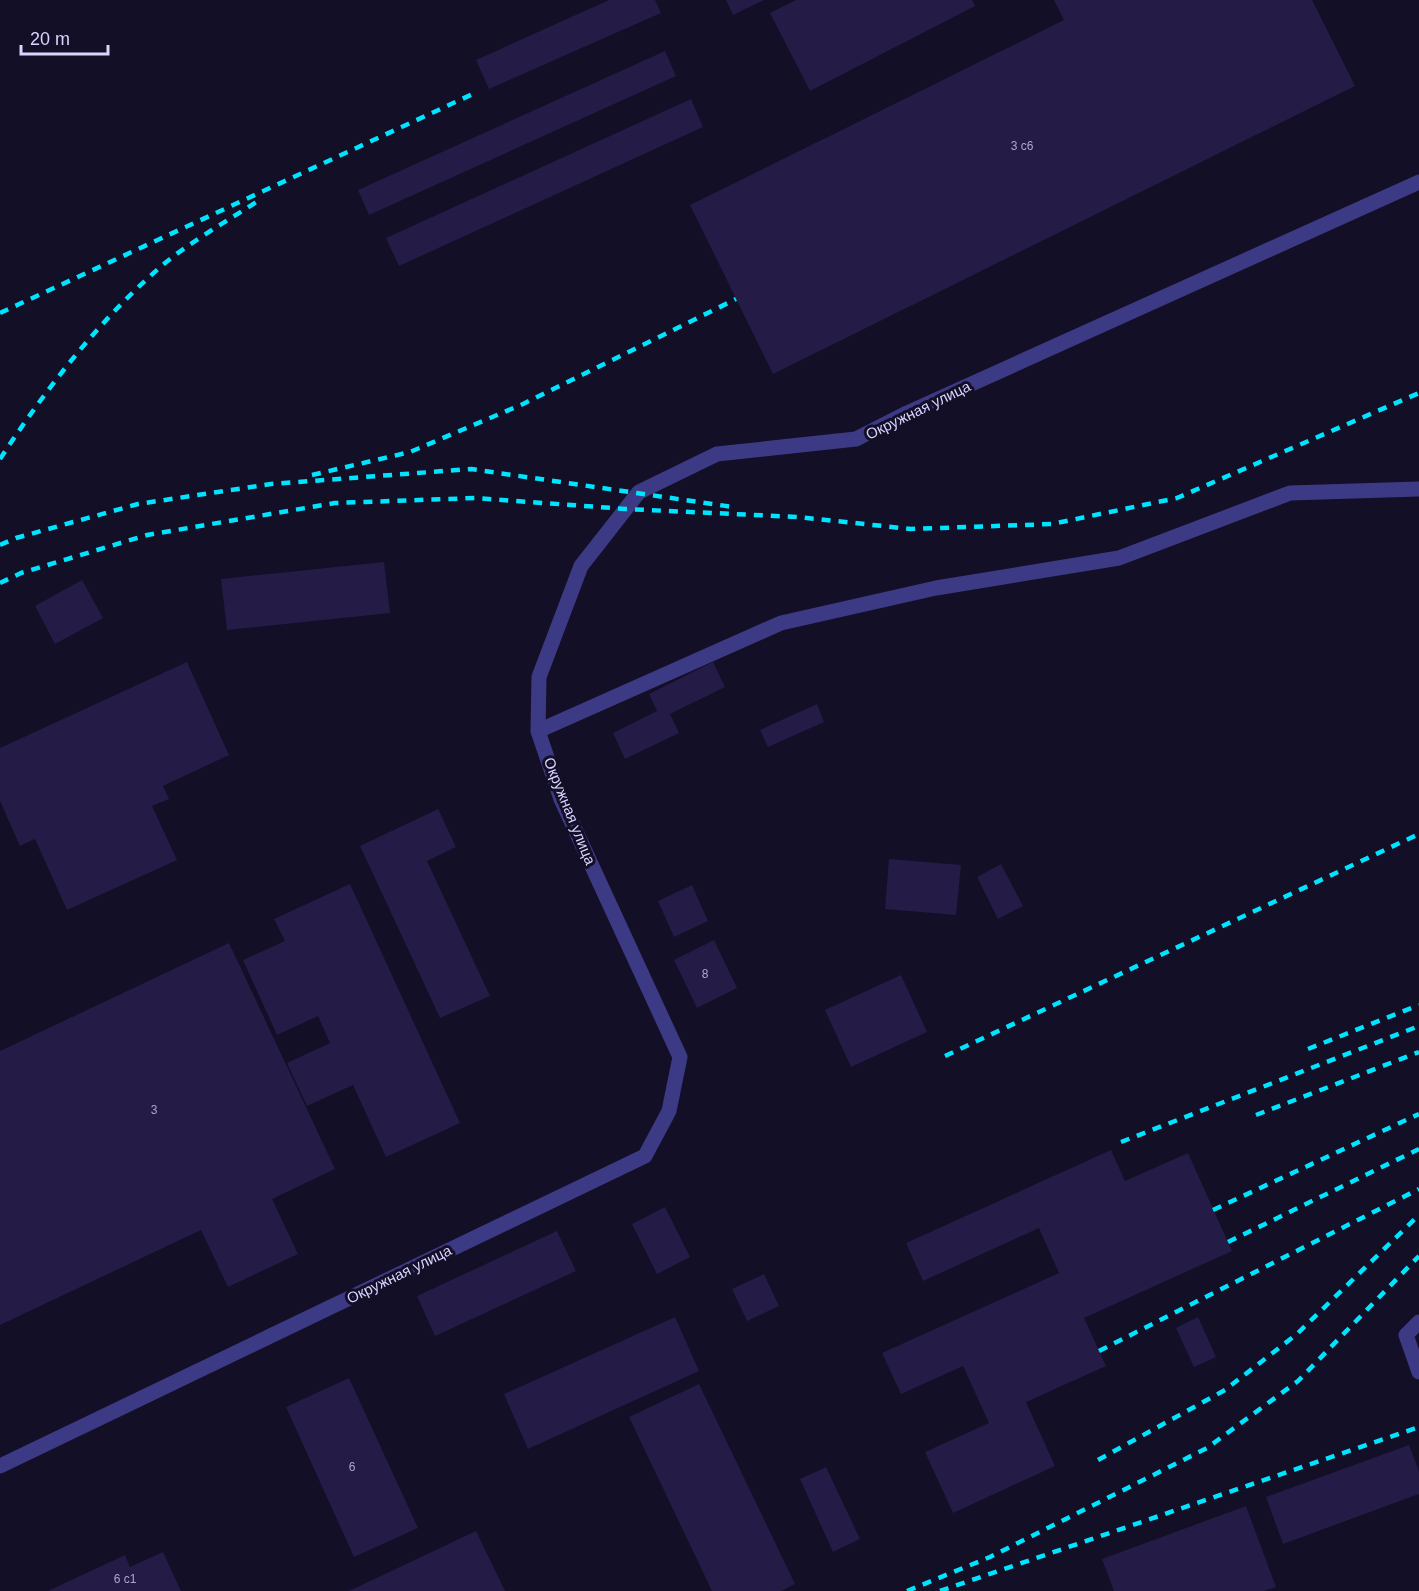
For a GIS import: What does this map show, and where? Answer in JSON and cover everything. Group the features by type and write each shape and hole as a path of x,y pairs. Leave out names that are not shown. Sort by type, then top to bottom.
{"street":[{"name":"Окружная улица","path":"0,1466 645,1156 669,1111 680,1057 561,799 538,731 539,677 581,566 639,492 717,454 856,439 907,413 1419,182"},
{"path":"538,731 781,623 936,588 1119,558 1290,493 1419,489"},
{"path":"1419,1322 1406,1335 1419,1372"}],"building":[{"path":"609,0 655,0 661,13 489,89 476,60"},
{"path":"726,0 764,0 733,15"},
{"path":"796,0 972,0 975,6 810,91 770,13"},
{"path":"1054,0 1312,0 1355,86 773,374 690,205 1064,20"},
{"path":"665,51 676,76 369,215 358,190"},
{"path":"691,99 703,127 399,266 386,238"},
{"path":"384,562 390,613 227,630 221,579"},
{"path":"82,580 103,618 55,644 35,606"},
{"path":"187,662 229,755 163,786 169,799 152,806 177,860 67,910 35,839 20,846 0,801 0,748"},
{"path":"713,662 725,687 670,714 679,733 625,759 613,733 657,711 649,694"},
{"path":"817,704 824,722 768,747 760,730"},
{"path":"438,809 456,847 427,861 490,996 440,1018 360,846"},
{"path":"889,859 961,865 956,915 885,909"},
{"path":"1001,864 1023,906 998,919 977,877"},
{"path":"350,884 460,1123 386,1157 353,1085 307,1106 287,1063 330,1043 318,1016 277,1035 243,960 285,941 274,919"},
{"path":"692,885 708,921 674,937 658,901"},
{"path":"714,940 737,988 697,1008 674,960"},
{"path":"229,943 335,1169 272,1199 298,1254 228,1287 201,1230 0,1325 0,1051"},
{"path":"901,975 927,1032 851,1067 825,1010"},
{"path":"1111,1150 1125,1181 1188,1153 1232,1251 1084,1318 1106,1366 1026,1402 1055,1466 953,1513 925,1452 989,1423 963,1366 901,1394 882,1353 1059,1273 1039,1228 923,1281 906,1243"},
{"path":"665,1207 690,1257 657,1274 632,1224"},
{"path":"557,1231 576,1271 435,1336 417,1296"},
{"path":"764,1274 779,1306 747,1321 732,1289"},
{"path":"675,1317 699,1371 528,1449 504,1394"},
{"path":"1198,1317 1216,1357 1194,1367 1176,1328"},
{"path":"349,1378 418,1528 354,1557 286,1407"},
{"path":"699,1384 795,1584 781,1591 712,1591 629,1417"},
{"path":"1409,1445 1419,1471 1419,1494 1283,1544 1266,1497"},
{"path":"826,1467 860,1539 833,1552 800,1479"},
{"path":"1246,1506 1276,1587 1264,1591 1114,1591 1102,1559"},
{"path":"476,1531 505,1591 349,1591"},
{"path":"163,1552 181,1591 48,1591 125,1555 130,1567"}],"railway":[{"path":"0,313 475,93"},
{"path":"0,459 73,358 135,290 181,250 261,199"},
{"path":"312,475 410,452 523,404 736,299"},
{"path":"0,583 21,573 147,535 335,503 475,498 626,509 798,517 911,529 1052,524 1177,498 1419,393"},
{"path":"0,545 16,538 138,504 271,484 471,469 733,507"},
{"path":"945,1056 1419,834"},
{"path":"1308,1049 1419,1005"},
{"path":"1121,1142 1419,1026"},
{"path":"1256,1115 1419,1052"},
{"path":"1213,1210 1419,1114"},
{"path":"1228,1242 1419,1149"},
{"path":"1099,1351 1419,1189"},
{"path":"1098,1460 1225,1390 1297,1334 1419,1215"},
{"path":"907,1591 990,1557 1207,1448 1298,1381 1419,1256"},
{"path":"940,1591 1419,1427"}]}
